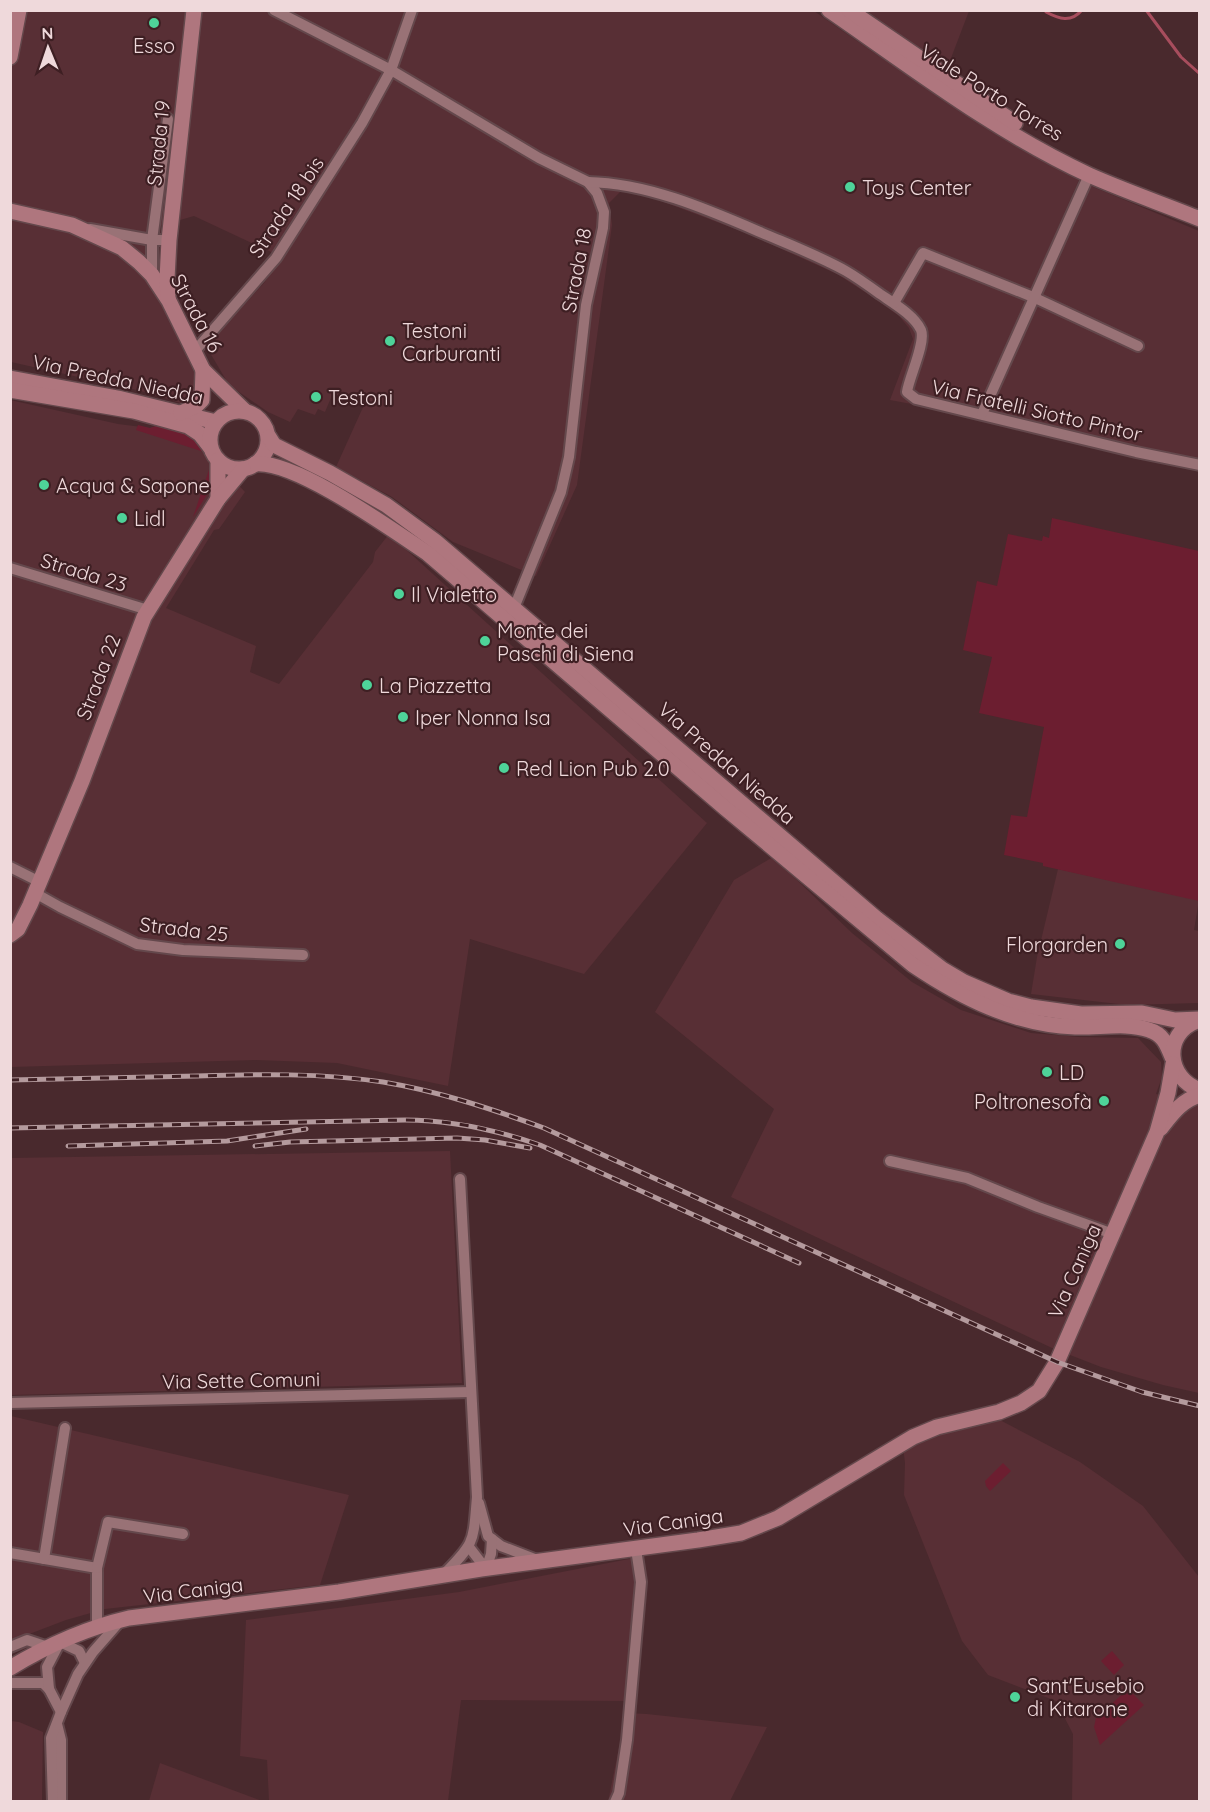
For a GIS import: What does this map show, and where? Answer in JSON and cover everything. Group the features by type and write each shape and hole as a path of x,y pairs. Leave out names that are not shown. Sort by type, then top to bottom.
{"main road":[{"path":"10,57 20,10"},
{"name":"Strada 19","path":"169,301 159,277 169,240 194,10"},
{"name":"Viale Porto Torres","path":"830,10 974,109 1028,142 1089,175 1200,219"},
{"name":"Viale Porto Torres","path":"849,10 1044,142 1140,195"},
{"name":"Strada 16","path":"10,211 72,225 122,248 159,277"},
{"name":"Strada 16","path":"169,301 203,370 245,411"},
{"path":"182,413 202,400 203,370"},
{"name":"Via Predda Niedda","path":"10,378 118,398 182,413 220,418"},
{"path":"218,499 214,453 210,438 220,418 221,388"},
{"name":"Via Predda Niedda","path":"10,390 134,411 188,426 200,434 214,453"},
{"path":"214,453 229,468 249,467 264,455 268,437 259,418 245,411 231,412 220,418"},
{"name":"Via Predda Niedda","path":"268,437 274,446 386,504 435,542 877,919 950,974 986,993 1031,1007 1081,1014 1142,1013 1174,1020 1200,1019"},
{"name":"Via Predda Niedda","path":"249,467 266,464 307,479 376,519 427,553 913,965 937,981 979,1004 1038,1022 1074,1027 1128,1027 1151,1030 1162,1037 1178,1075 1186,1084 1200,1090"},
{"name":"Strada 22","path":"14,932 37,888 82,781 144,617 218,499 249,467"},
{"name":"Via Caniga","path":"10,1668 54,1644 97,1626 121,1620 339,1592 741,1533 778,1518 913,1437 937,1427 999,1412 1021,1403 1039,1391 1057,1362 1157,1132 1168,1093 1173,1046 1177,1036 1184,1028 1200,1019"},
{"name":"Via Caniga","path":"1157,1132 1181,1105 1191,1097 1200,1095"}],"street":[{"path":"274,10 391,70 539,158 588,182"},
{"name":"Strada 18 bis","path":"194,352 276,258 362,123 391,70 412,10"},
{"path":"152,246 168,119"},
{"path":"982,414 1089,175"},
{"name":"Via Fratelli Siotto Pintor","path":"588,182 607,183 659,194 717,214 845,271 894,303 920,328 922,336 907,392 916,399 1136,452 1200,465"},
{"name":"Strada 18","path":"514,608 561,492 569,457 586,305 603,228 604,212 597,193 588,182"},
{"name":"Strada 16","path":"72,225 152,246 169,240"},
{"name":"Strada 19","path":"152,246 159,277"},
{"path":"894,303 923,253 1033,297 1138,346"},
{"name":"Strada 23","path":"10,568 148,610"},
{"path":"10,867 37,888"},
{"name":"Strada 25","path":"37,888 60,907 137,944 183,950 303,956"},
{"path":"890,1161 967,1178 1113,1234"},
{"path":"443,1575 469,1547 473,1539 477,1497 460,1179"},
{"name":"Via Sette Comuni","path":"10,1403 471,1392"},
{"path":"44,1559 65,1428"},
{"path":"477,1497 488,1536 501,1546 541,1562"},
{"path":"97,1626 97,1568 108,1522 183,1534"},
{"path":"486,1569 491,1554 492,1539"},
{"path":"469,1547 486,1569"},
{"path":"615,1802 619,1793 627,1740 640,1582 636,1549"},
{"path":"10,1553 97,1568"},
{"path":"53,1802 51,1738 78,1674 121,1620"},
{"path":"10,1647 27,1640 54,1644 78,1651 85,1663"},
{"path":"49,1689 47,1667 54,1644"},
{"path":"10,1683 43,1683 49,1689 61,1712"},
{"path":"57,1724 61,1740 61,1802"}],"shaded area":[{"path":"10,11 814,11 975,118 1079,180 975,416 890,400 913,339 909,328 899,316 837,274 746,233 640,193 622,190 609,203 612,225 577,485 536,576 453,542 392,497 336,467 364,405 333,393 325,412 318,409 315,415 298,409 290,422 268,412 229,385 206,346 264,283 282,257 194,216 149,229 143,274 153,285 201,387 195,402 181,403 141,391 11,362"},
{"path":"863,11 969,11 948,66"},
{"path":"1091,186 1199,231 1199,463 990,412"},
{"path":"10,400 118,424 150,428 159,425 199,442 211,463 228,474 245,492 219,529 214,530 166,608 256,646 250,672 279,684 373,562 375,552 389,534 707,823 584,974 470,939 448,1086 337,1063 256,1060 11,1067"},
{"path":"138,425 150,428 159,425 192,436 199,442 204,452 136,430"},
{"path":"211,464 213,485 193,517"},
{"path":"1052,518 1199,551 1199,901 1004,855 1011,815 1027,817 1044,727 979,713 992,657 963,650 977,581 997,586 1008,534 1042,541 1043,536 1049,538"},
{"path":"773,857 852,933 912,982 961,1010 1031,1033 1138,1038 1161,1062 1162,1077 1156,1094 1199,1103 1199,1393 1101,1367 1052,1348 731,1197 774,1109 655,1012 734,880"},
{"name":"Florgarden","path":"1058,869 1199,900 1194,930 1199,931 1199,1003 1127,1005 1031,994 1037,957"},
{"path":"450,1151 462,1383 11,1395 11,1158"},
{"path":"11,1416 349,1495 320,1585 105,1609 66,1620 11,1641"},
{"path":"998,1419 1080,1462 1143,1506 1199,1577 1199,1801 1072,1801 1073,1734 1056,1701 988,1675 962,1641 904,1495 903,1447 928,1433"},
{"path":"1003,1463 1011,1471 990,1491 985,1481"},
{"path":"639,1557 629,1701 461,1700 448,1801 269,1801 267,1760 240,1756 246,1620 459,1592"},
{"path":"1112,1651 1124,1665 1114,1675 1101,1661"},
{"path":"1128,1689 1144,1705 1100,1745 1094,1727 1096,1718"},
{"path":"626,1713 767,1727 730,1801 608,1802"},
{"path":"11,1721 43,1732 42,1801 11,1801"},
{"path":"160,1763 262,1801 149,1801"}],"waterway":[{"path":"1046,12 1069,18 1082,10"},
{"path":"1146,10 1181,57 1200,74"}],"railway":[{"path":"10,1080 244,1075 313,1076 383,1082 485,1107 544,1128 1057,1362 1142,1392 1200,1406"},
{"path":"10,1128 405,1120 457,1124 491,1130 540,1145 799,1263"},
{"path":"68,1146 227,1141 306,1129"},
{"path":"255,1146 290,1142 457,1138 485,1140 530,1148"}],"place":[{"name":"Esso","path":"154,23"},
{"name":"Toys Center","path":"850,187"},
{"name":"Testoni Carburanti","path":"390,341"},
{"name":"Testoni","path":"316,397"},
{"name":"Acqua & Sapone","path":"44,485"},
{"name":"Lidl","path":"122,518"},
{"name":"Il Vialetto","path":"399,594"},
{"name":"Monte dei Paschi di Siena","path":"485,641"},
{"name":"La Piazzetta","path":"367,685"},
{"name":"Iper Nonna Isa","path":"403,717"},
{"name":"Red Lion Pub 2.0","path":"504,768"},
{"name":"Florgarden","path":"1120,944"},
{"name":"LD","path":"1047,1072"},
{"name":"Poltronesofà","path":"1104,1101"},
{"name":"Sant'Eusebio di Kitarone","path":"1015,1697"}]}
